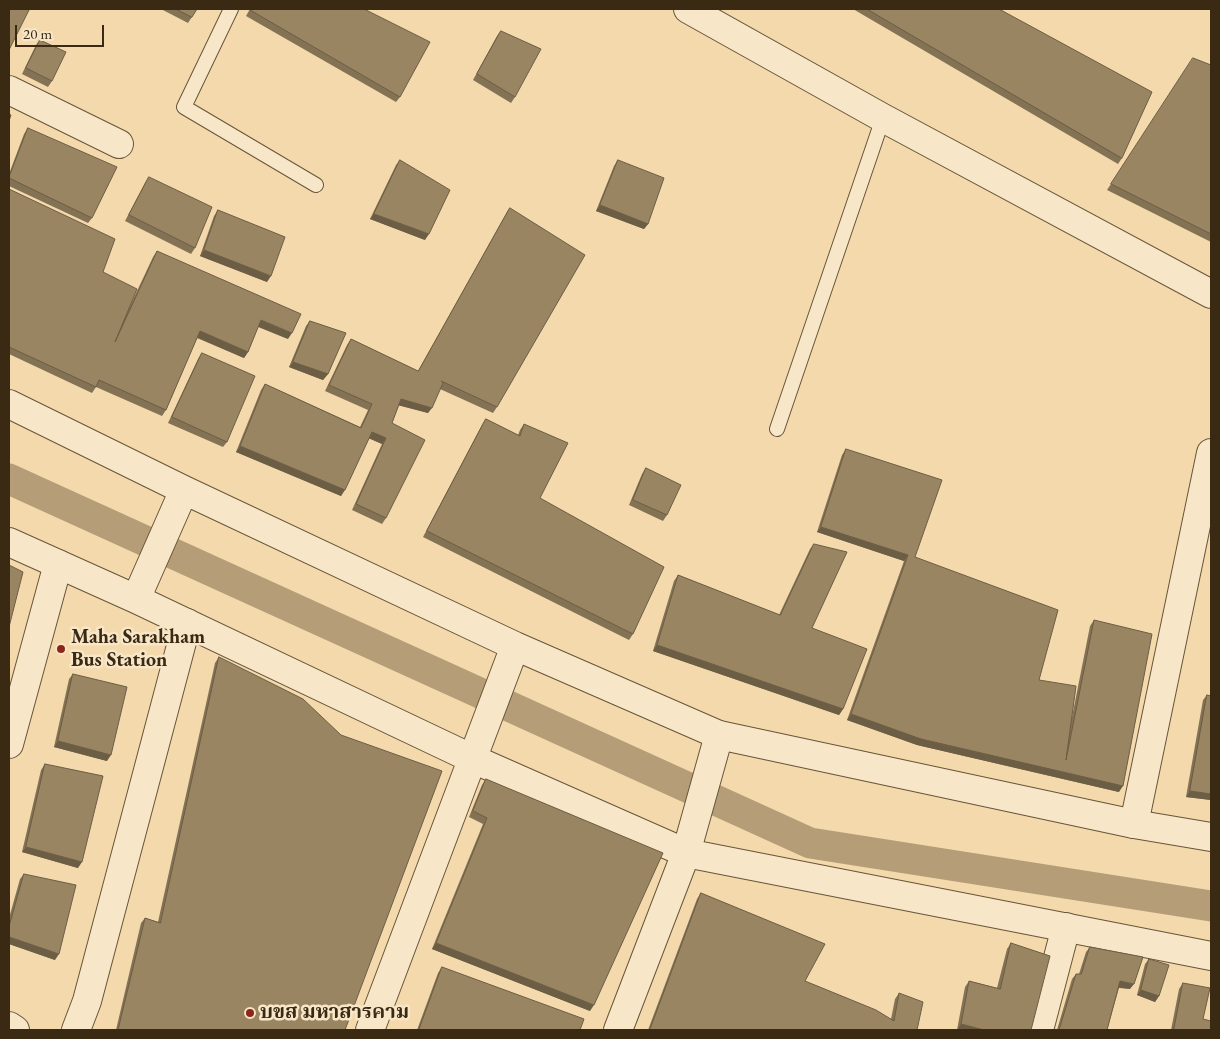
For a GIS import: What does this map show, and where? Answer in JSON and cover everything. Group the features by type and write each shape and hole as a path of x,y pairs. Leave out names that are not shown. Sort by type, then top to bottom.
{"street":[{"path":"688,9 883,118 1211,294"},
{"path":"9,90 119,144"},
{"path":"9,404 184,490 515,646 719,735 1134,824 1211,837"},
{"path":"1134,824 1211,453"},
{"path":"136,599 184,490"},
{"path":"9,542 136,599 473,759 686,852 1211,956"},
{"path":"9,744 58,564"},
{"path":"76,1030 87,1001 188,624"},
{"path":"370,1030 515,646"},
{"path":"618,1030 686,852 719,735"},
{"path":"1039,1030 1066,927"},
{"path":"9,1026 15,1030"}],"lane":[{"path":"231,9 184,107 316,185"},
{"path":"778,430 883,118"}],"building":[{"path":"9,9 29,10 9,50"},
{"path":"176,9 197,9 192,17"},
{"path":"250,9 364,9 430,42 400,97"},
{"path":"867,9 999,9 1152,92 1122,158"},
{"path":"501,31 541,49 515,97 477,74"},
{"path":"40,40 66,52 52,81 26,68"},
{"path":"1193,58 1211,65 1211,234 1111,184"},
{"path":"28,128 117,167 92,218 9,178"},
{"path":"400,160 450,190 429,234 374,214"},
{"path":"618,160 664,178 648,224 600,205"},
{"path":"149,177 212,207 195,248 129,215"},
{"path":"9,189 115,239 103,272 137,289 115,342 157,251 301,314 292,333 261,320 248,352 200,331 166,410 99,380 96,387 9,347"},
{"path":"510,208 585,255 497,407 441,381 443,383 432,408 401,399 392,423 425,440 386,518 356,504 386,438 372,432 345,490 240,446 265,384 361,428 372,404 329,385 351,339 418,371"},
{"path":"218,210 285,237 271,276 204,250"},
{"path":"310,321 346,333 328,374 293,362"},
{"path":"202,353 255,376 227,442 172,417"},
{"path":"486,419 520,436 524,424 568,443 540,498 664,567 633,634 427,531"},
{"path":"846,449 942,480 915,557 1058,610 1039,680 1076,686 1066,760 1094,620 1152,634 1123,786 921,739 851,714 908,555 821,527"},
{"path":"646,468 681,485 667,515 633,500"},
{"path":"814,544 847,552 812,628 867,649 843,709 657,645 678,575 780,615"},
{"path":"9,565 23,572 9,627"},
{"path":"219,657 303,699 341,735 442,771 345,1030 118,1030 145,918 160,923"},
{"path":"73,674 127,687 111,755 58,741"},
{"path":"1207,695 1211,696 1211,794 1190,791"},
{"path":"45,764 103,776 82,862 26,847"},
{"path":"486,779 663,853 594,1005 436,943 487,818 473,811"},
{"path":"24,874 76,885 59,954 9,937 9,927"},
{"path":"701,893 825,944 805,981 876,1010 894,1021 899,993 923,1002 917,1030 650,1030"},
{"path":"1011,943 1050,956 1031,1030 984,1030 961,1024 969,981 1000,989"},
{"path":"1090,947 1143,957 1134,984 1120,981 1107,1030 1059,1030 1076,974 1081,974"},
{"path":"1149,959 1169,965 1159,996 1141,990"},
{"path":"442,967 584,1019 580,1030 419,1030"},
{"path":"1183,983 1210,988 1203,1019 1211,1021 1211,1030 1174,1030"}],"waterway":[{"path":"9,479 810,843 1211,906"}],"place":[{"name":"Maha Sarakham Bus Station","path":"61,649"},
{"name":"บขส มหาสารคาม","path":"250,1013"}]}
